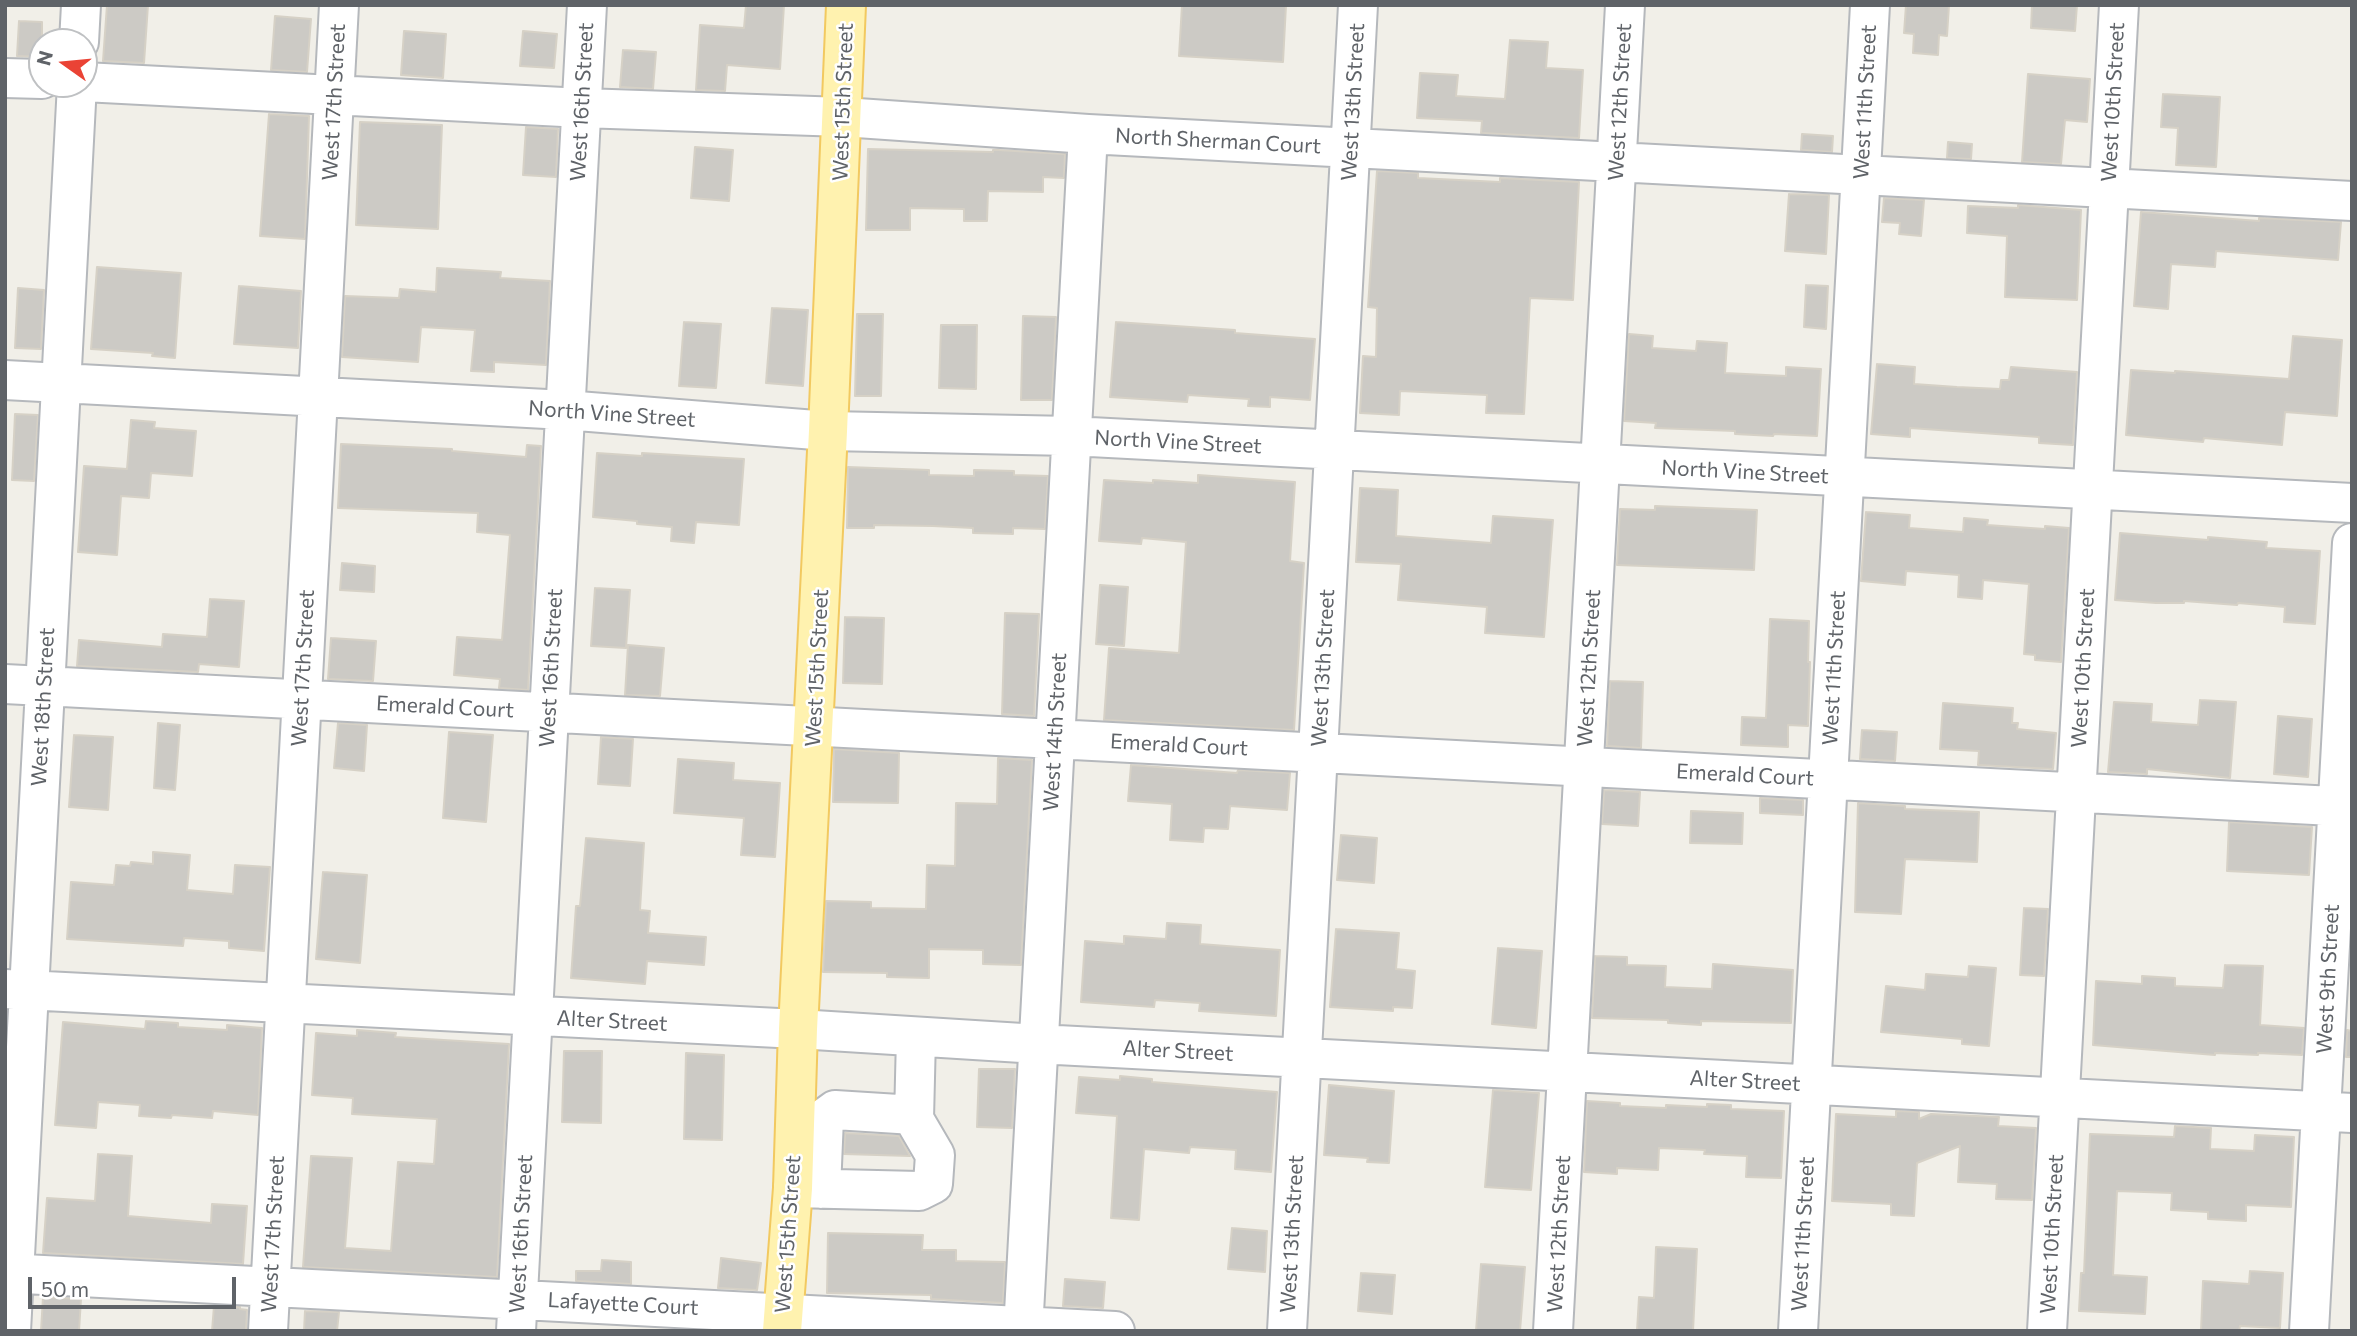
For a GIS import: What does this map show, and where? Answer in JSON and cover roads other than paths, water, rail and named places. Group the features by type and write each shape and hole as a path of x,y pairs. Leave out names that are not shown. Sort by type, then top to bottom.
{"main road":[{"name":"West 15th Street","path":"782,1321 807,1188 798,1029 843,117 846,5"}],"street":[{"path":"80,28 81,5"},
{"name":"West 17th Street","path":"268,1331 339,5"},
{"name":"West 16th Street","path":"517,1315 587,5"},
{"name":"West 13th Street","path":"1287,1331 1358,5"},
{"name":"West 12th Street","path":"1553,1331 1625,5"},
{"name":"West 11th Street","path":"1798,1331 1870,5"},
{"name":"West 10th Street","path":"2047,1331 2119,5"},
{"path":"5,78 28,79"},
{"name":"North Sherman Court","path":"98,83 582,108 843,117 1088,134 2352,201"},
{"name":"West 18th Street","path":"10,1331 9,1273 17,990 44,686 76,98"},
{"name":"West 14th Street","path":"1023,1328 1088,134"},
{"name":"North Vine Street","path":"5,380 565,410 828,430 1071,436 2352,503"},
{"name":"West 9th Street","path":"2309,1331 2336,1112 2352,543"},
{"name":"Emerald Court","path":"5,684 2345,806"},
{"name":"Alter Street","path":"17,990 2336,1112"},
{"path":"914,1115 835,1110 824,1118 807,1188 919,1191 933,1184 935,1155 914,1119 916,1037"},
{"name":"Lafayette Court","path":"9,1273 270,1286 517,1315 1115,1331"}]}
